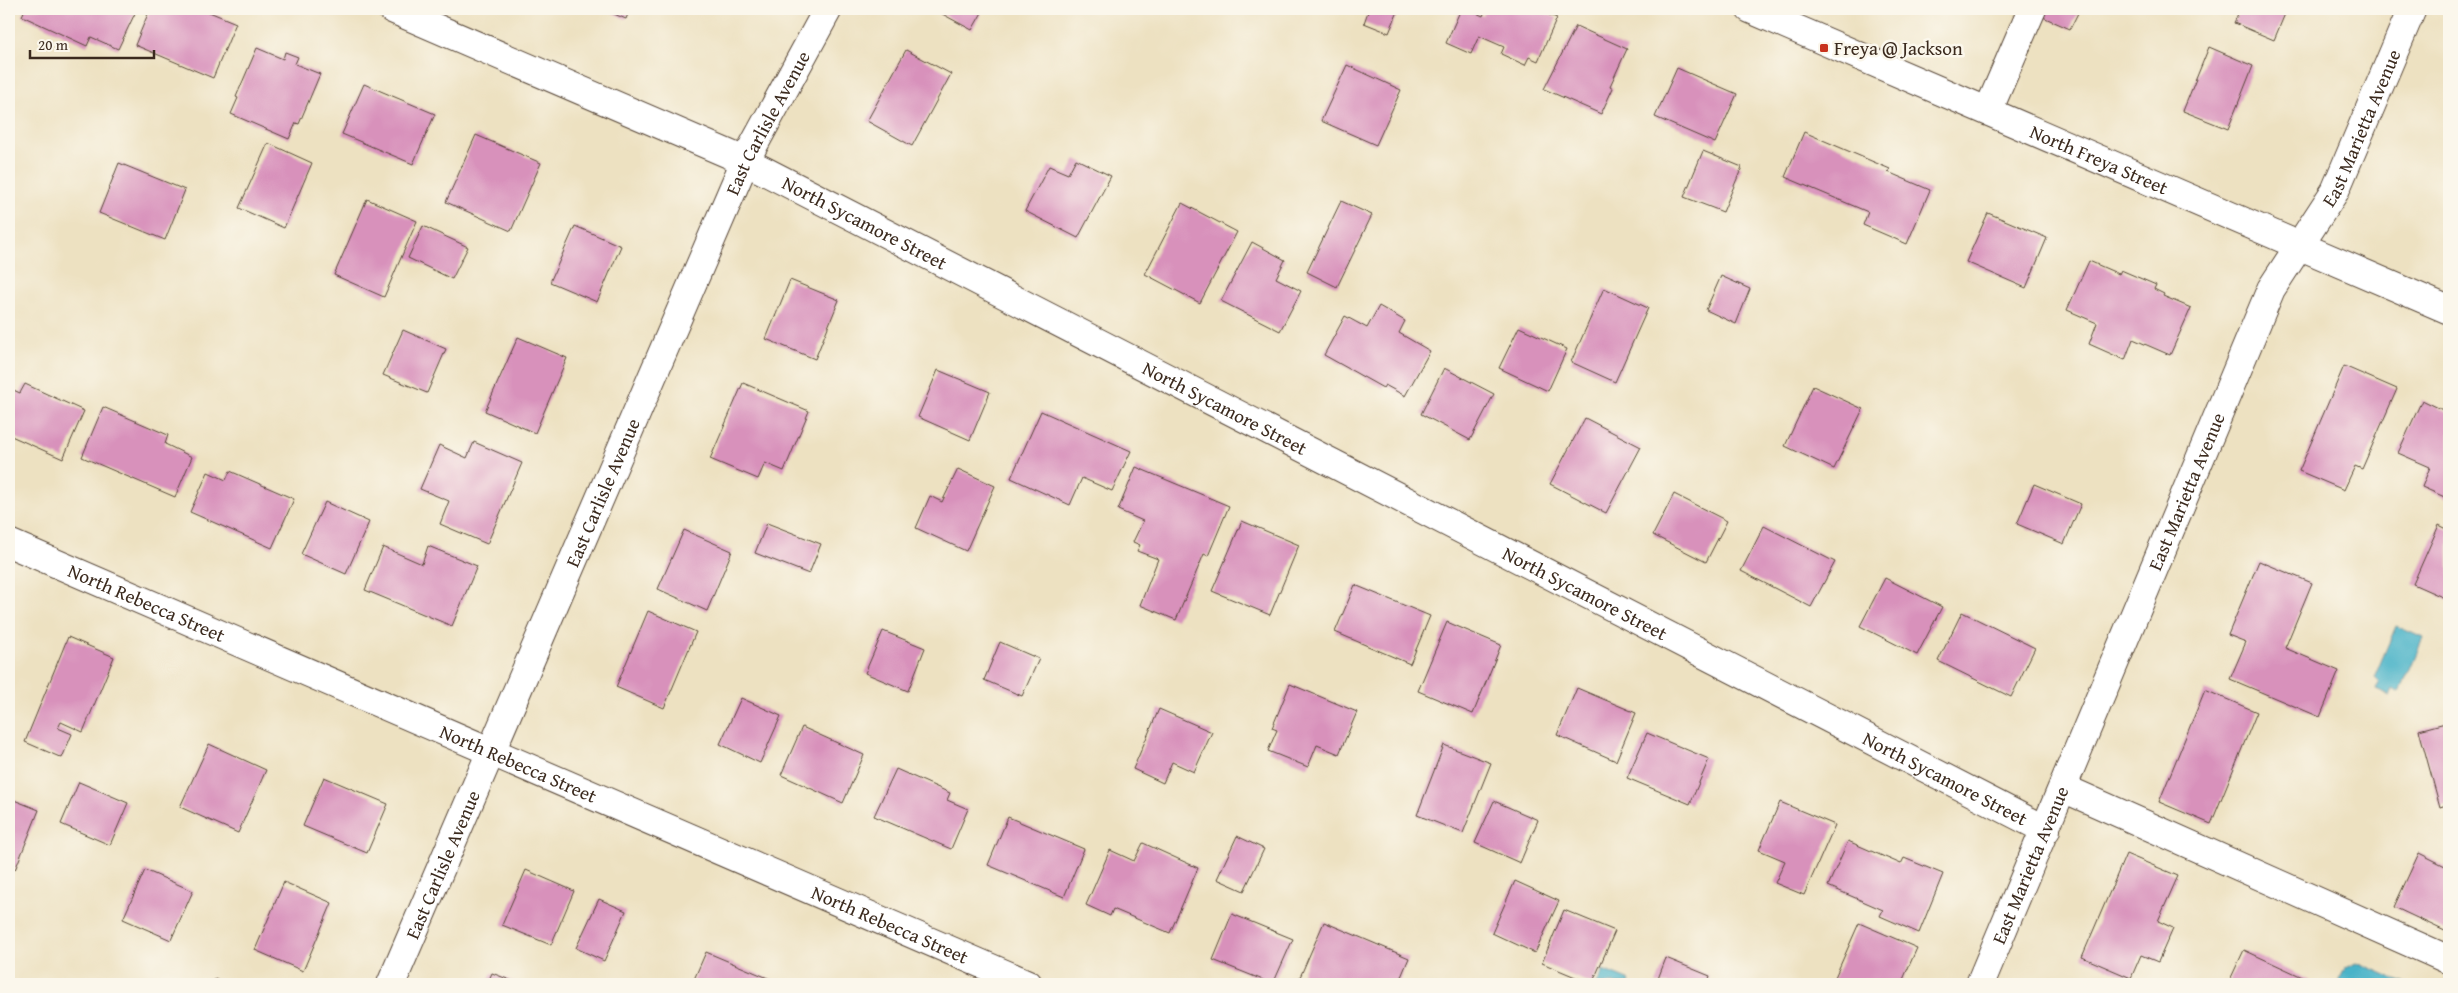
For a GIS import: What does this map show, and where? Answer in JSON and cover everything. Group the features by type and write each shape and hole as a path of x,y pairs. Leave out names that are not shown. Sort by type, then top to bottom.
{"street":[{"name":"North Sycamore Street","path":"392,9 744,160 2046,830"},
{"name":"East Carlisle Avenue","path":"391,984 744,160 828,9"},
{"name":"North Freya Street","path":"1750,9 2449,310"},
{"path":"1988,111 2032,9"},
{"name":"East Marietta Avenue","path":"1980,984 2271,290 2335,191 2412,9"},
{"name":"North Rebecca Street","path":"9,543 1028,984"},
{"path":"2063,788 2449,960"}],"water":[{"path":"2396,626 2423,638 2401,690 2398,692 2393,689 2390,696 2376,690 2379,683 2374,678"},
{"path":"2357,962 2406,984 2341,984 2339,980 2346,967"},
{"path":"1603,970 1630,981 1629,984 1597,984"}],"building":[{"path":"25,9 137,9 118,49 91,37 87,46 22,16"},
{"path":"150,9 202,9 236,23 213,78 135,45"},
{"path":"602,9 630,9 626,19"},
{"path":"933,9 984,9 972,30"},
{"path":"1369,9 1399,9 1389,33 1364,23"},
{"path":"1461,9 1467,9 1483,16 1486,9 1535,9 1557,18 1538,61 1529,57 1525,65 1501,54 1504,47 1479,36 1471,54 1446,43"},
{"path":"2047,9 2080,9 2070,29 2043,17"},
{"path":"2240,9 2287,9 2274,40 2234,23"},
{"path":"1576,26 1627,49 1610,86 1613,88 1601,114 1544,89"},
{"path":"2209,47 2253,66 2228,129 2183,111"},
{"path":"257,48 283,59 285,52 298,57 295,64 320,74 299,124 296,123 289,139 231,114 238,98 236,97"},
{"path":"906,50 951,74 912,146 867,121"},
{"path":"1347,65 1401,90 1376,145 1321,121"},
{"path":"1677,68 1737,94 1715,143 1655,117"},
{"path":"364,84 435,114 413,164 342,134"},
{"path":"1804,132 1890,169 1888,172 1930,190 1907,244 1863,225 1868,212 1785,177"},
{"path":"476,135 541,163 511,231 446,202"},
{"path":"268,143 312,163 284,228 239,208"},
{"path":"1703,151 1742,167 1723,212 1684,197"},
{"path":"1076,159 1111,176 1078,238 1025,211 1049,166 1068,174"},
{"path":"119,163 185,190 165,240 99,213"},
{"path":"367,199 417,221 384,297 334,275"},
{"path":"1341,201 1372,215 1337,287 1307,272"},
{"path":"1182,203 1237,232 1200,303 1145,274"},
{"path":"1988,213 2047,238 2026,288 1966,262"},
{"path":"423,226 468,247 452,279 408,258"},
{"path":"575,226 621,246 597,302 550,282"},
{"path":"1252,242 1285,260 1276,278 1301,291 1280,331 1221,301"},
{"path":"2089,261 2119,274 2121,270 2156,285 2154,289 2164,294 2163,296 2191,308 2170,355 2133,339 2125,360 2089,344 2097,323 2067,310"},
{"path":"1721,276 1750,289 1736,324 1706,310"},
{"path":"790,280 839,300 815,359 766,339"},
{"path":"1604,288 1648,308 1615,382 1571,362"},
{"path":"1379,306 1405,321 1399,333 1430,351 1405,396 1385,385 1383,388 1324,355 1345,316 1367,328"},
{"path":"1519,327 1567,349 1548,391 1499,368"},
{"path":"403,330 446,349 427,393 383,375"},
{"path":"518,337 567,358 535,433 485,411"},
{"path":"2344,366 2397,389 2362,469 2355,466 2344,490 2299,471"},
{"path":"1444,368 1494,394 1470,440 1421,414"},
{"path":"938,370 990,392 970,440 918,417"},
{"path":"743,383 809,411 784,471 765,463 758,479 710,459"},
{"path":"25,384 84,411 63,459 9,435 9,388 20,393"},
{"path":"1813,386 1863,409 1834,469 1785,446"},
{"path":"2422,400 2449,413 2449,499 2422,487 2430,467 2398,453"},
{"path":"103,407 168,435 165,444 192,457 175,497 82,457"},
{"path":"1041,411 1131,451 1112,491 1082,478 1070,505 1011,478"},
{"path":"1585,418 1641,447 1606,513 1550,484"},
{"path":"474,442 522,463 487,544 440,524 449,501 420,489 439,445 467,458"},
{"path":"1136,467 1229,506 1208,556 1204,554 1176,620 1140,605 1158,559 1137,551 1140,545 1133,542 1143,521 1118,510"},
{"path":"958,469 995,486 966,551 916,528 930,496 942,502"},
{"path":"230,471 294,499 272,548 190,512 208,472 226,480"},
{"path":"2034,484 2081,504 2064,544 2017,524"},
{"path":"1674,494 1727,521 1706,562 1653,535"},
{"path":"325,502 369,522 346,574 301,554"},
{"path":"1242,521 1299,545 1270,615 1212,591"},
{"path":"767,523 821,544 809,574 755,553"},
{"path":"2439,525 2449,530 2449,600 2413,584"},
{"path":"1764,526 1835,562 1811,607 1741,571"},
{"path":"684,530 732,551 707,611 658,589"},
{"path":"428,546 477,566 452,626 365,590 383,547 422,564"},
{"path":"2259,561 2312,583 2285,648 2339,671 2320,717 2230,679 2246,642 2228,635"},
{"path":"1885,578 1942,607 1917,655 1860,626"},
{"path":"1355,585 1430,616 1410,664 1335,632"},
{"path":"648,611 696,632 664,708 616,687"},
{"path":"1962,612 2035,648 2011,697 1938,661"},
{"path":"1447,622 1501,645 1473,714 1418,691"},
{"path":"883,631 925,648 908,691 865,673"},
{"path":"68,637 114,657 83,732 61,722 58,728 72,734 62,758 25,742"},
{"path":"1000,642 1039,659 1022,696 984,680"},
{"path":"1290,684 1357,712 1339,754 1317,745 1308,767 1268,751 1277,730 1272,728"},
{"path":"1577,688 1636,713 1616,761 1557,735"},
{"path":"2205,690 2257,712 2211,824 2159,802"},
{"path":"741,698 781,716 760,763 720,744"},
{"path":"1159,709 1212,732 1194,772 1172,762 1163,783 1133,769"},
{"path":"2449,722 2449,804 2440,807 2419,730"},
{"path":"802,727 864,755 843,803 781,775"},
{"path":"1647,733 1709,759 1690,804 1627,778"},
{"path":"209,744 266,770 238,833 180,807"},
{"path":"1444,745 1491,763 1463,833 1417,815"},
{"path":"896,769 950,793 947,800 968,809 951,849 874,816"},
{"path":"324,777 388,804 367,853 303,826"},
{"path":"79,782 128,803 110,845 61,824"},
{"path":"9,798 39,810 15,870 9,867"},
{"path":"1494,801 1538,820 1520,863 1475,843"},
{"path":"1780,802 1835,825 1804,895 1775,883 1785,861 1759,850"},
{"path":"1008,817 1084,849 1064,897 988,865"},
{"path":"1237,836 1264,849 1244,891 1217,879"},
{"path":"1848,841 1901,864 1904,858 1943,874 1919,933 1880,916 1883,910 1828,886"},
{"path":"1143,843 1198,868 1170,933 1113,909 1110,916 1086,905 1110,850 1134,861"},
{"path":"2419,853 2449,868 2449,933 2394,907"},
{"path":"2126,854 2178,876 2158,921 2173,928 2158,962 2141,955 2131,978 2082,957"},
{"path":"145,870 193,891 171,940 123,919"},
{"path":"526,870 574,891 551,945 502,925"},
{"path":"1515,881 1559,901 1535,953 1492,933"},
{"path":"284,882 332,903 303,971 255,950"},
{"path":"599,899 626,911 604,961 576,948"},
{"path":"1564,910 1615,931 1592,984 1542,963"},
{"path":"1232,914 1293,939 1273,984 1213,960"},
{"path":"1324,922 1409,958 1398,984 1297,984"},
{"path":"1859,923 1917,948 1901,984 1832,984"},
{"path":"2244,950 2311,981 2309,984 2228,984"},
{"path":"706,952 775,981 774,984 692,984"},
{"path":"1666,958 1710,976 1707,984 1656,984"},
{"path":"492,973 520,984 487,984"},
{"path":"215,979 225,984 213,984"}],"place":[{"name":"Freya @ Jackson","path":"1824,48"}]}
